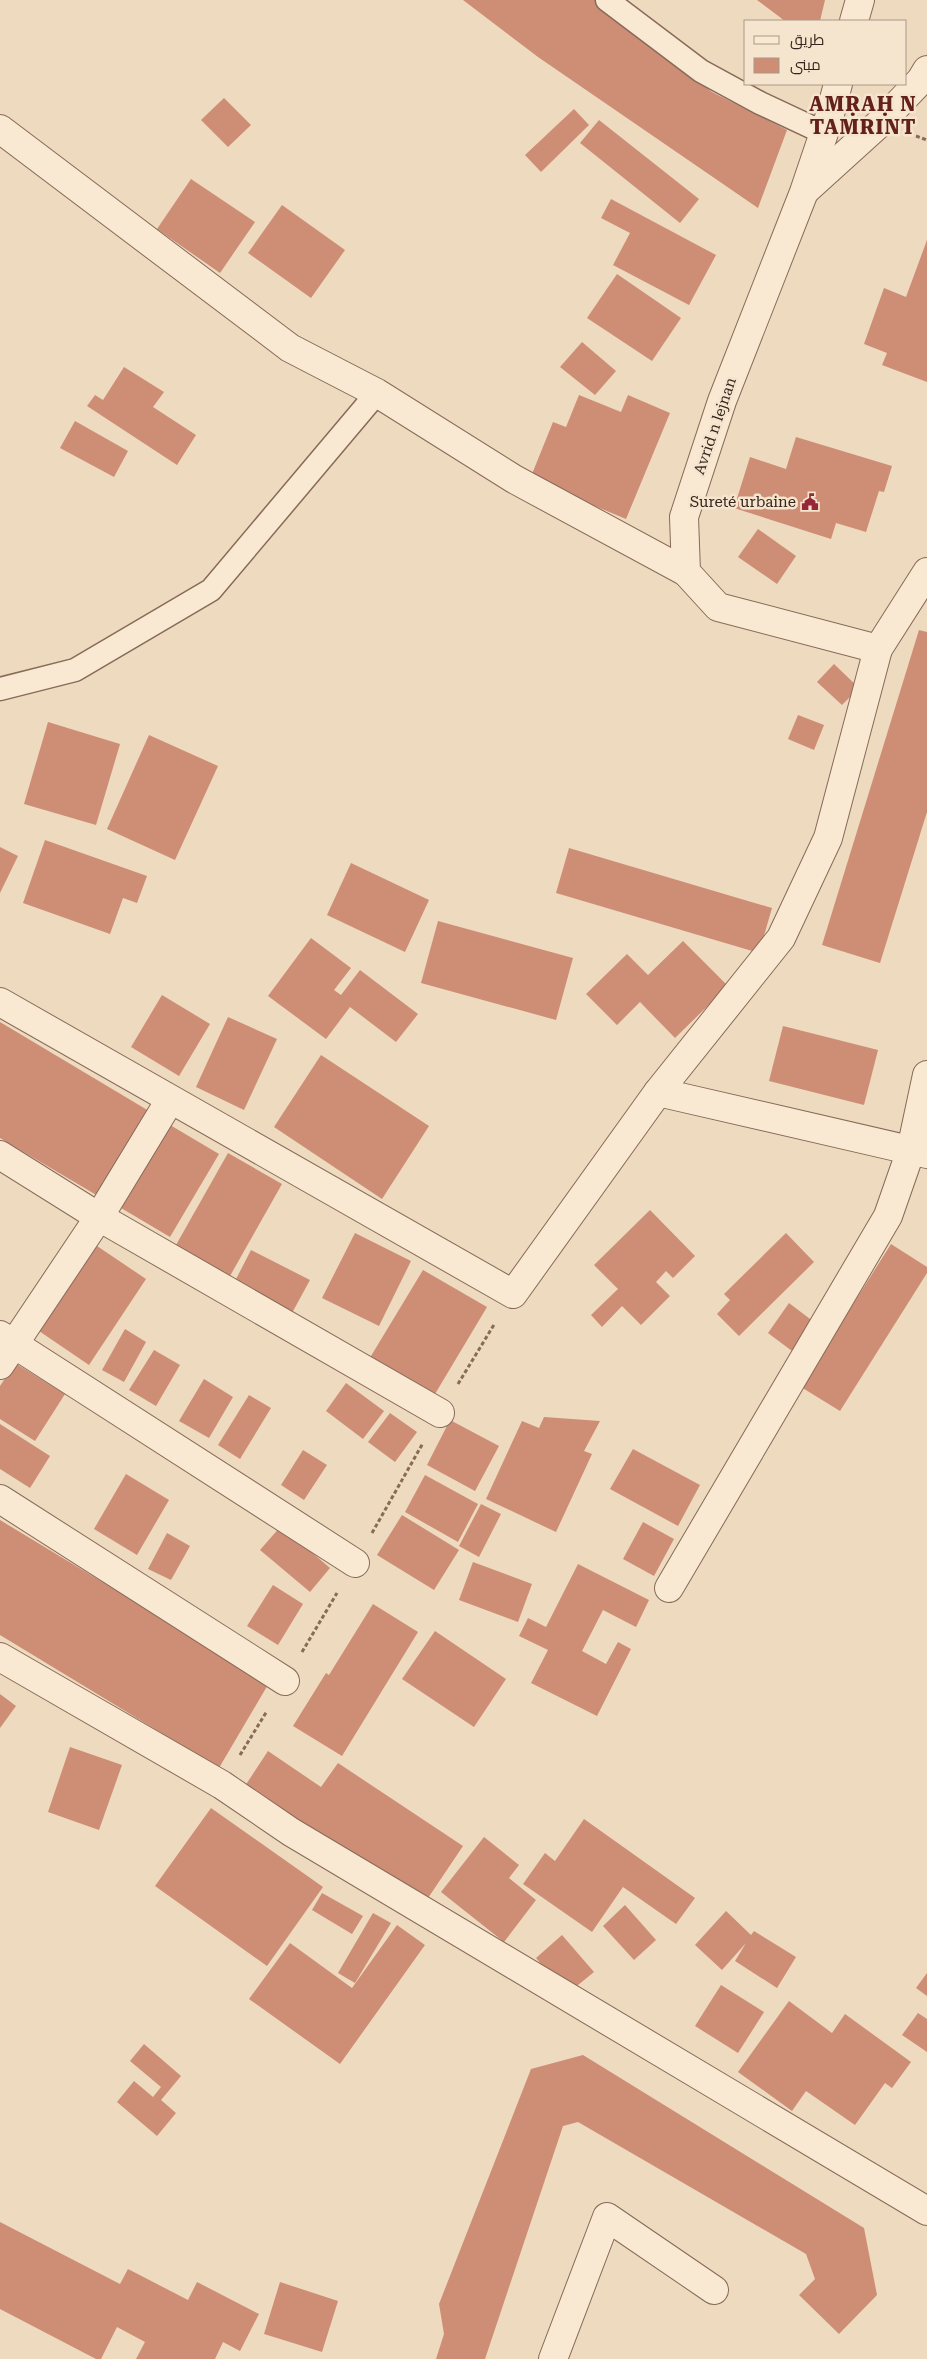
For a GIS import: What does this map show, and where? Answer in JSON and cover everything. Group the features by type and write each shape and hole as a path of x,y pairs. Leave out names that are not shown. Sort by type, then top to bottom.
{"street":[{"path":"854,20 860,0"},
{"path":"804,192 881,122 918,76"},
{"name":"Avrid n lejnan","path":"686,572 684,517 722,401 804,192 838,85"},
{"path":"0,130 290,348 377,393 514,479 686,572 718,607 878,649"},
{"path":"0,1002 513,1294 658,1092 782,938 828,838 878,649 927,572"},
{"path":"669,1588 888,1216 919,1152 927,1075"},
{"path":"658,1092 919,1152"},
{"path":"170,1100 99,1216 5,1348 355,1563"},
{"path":"0,1155 99,1216 440,1413"},
{"path":"0,1499 285,1681"},
{"path":"0,1656 222,1785 299,1837 927,2211"},
{"path":"553,2359 607,2217 714,2290"}],"lane":[{"path":"607,0 701,71 760,103 824,133"},
{"path":"0,688 75,670 211,590 377,393"}],"building":[{"path":"463,0 595,0 712,92 787,130 758,208 538,57"},
{"path":"757,0 825,0 820,20 784,20"},
{"path":"224,98 251,125 228,147 201,120"},
{"path":"574,109 589,125 541,172 525,155"},
{"path":"599,120 699,199 680,223 580,143"},
{"path":"191,179 255,222 220,273 157,229"},
{"path":"611,199 716,255 689,305 613,265 630,233 601,218"},
{"path":"282,205 345,250 311,298 248,253"},
{"path":"927,240 927,382 882,365 887,353 864,344 884,288 906,297"},
{"path":"617,274 681,318 652,361 587,318"},
{"path":"582,342 616,371 595,395 560,367"},
{"path":"124,367 164,392 153,407 196,435 177,465 87,406 95,395 103,400"},
{"path":"579,395 621,412 628,395 670,413 626,519 530,479 553,422 566,427"},
{"path":"75,421 128,451 114,477 60,448"},
{"path":"796,437 892,466 884,492 879,491 866,532 836,523 831,539 734,508 750,457 786,469"},
{"path":"758,529 796,556 777,584 738,557"},
{"path":"919,630 927,632 927,812 880,963 822,945"},
{"path":"834,664 859,688 842,705 817,682"},
{"path":"798,715 824,725 814,750 788,739"},
{"path":"48,722 120,744 96,825 24,804"},
{"path":"149,735 218,766 175,860 107,829"},
{"path":"45,840 147,876 137,903 123,898 110,934 23,903"},
{"path":"0,847 18,856 0,893"},
{"path":"569,848 772,908 759,953 556,893"},
{"path":"351,863 429,900 405,952 327,915"},
{"path":"438,921 573,958 556,1020 421,983"},
{"path":"311,938 351,968 334,990 341,995 360,970 418,1014 396,1042 350,1007 326,1039 268,996"},
{"path":"683,941 728,986 675,1038 640,1002 617,1025 586,994 627,954 648,975"},
{"path":"162,995 210,1024 179,1076 131,1047"},
{"path":"228,1017 277,1039 244,1110 196,1087"},
{"path":"0,1022 149,1111 98,1196 0,1138"},
{"path":"783,1026 878,1050 864,1105 769,1081"},
{"path":"321,1055 429,1126 382,1199 274,1127"},
{"path":"165,1122 219,1154 170,1237 116,1205"},
{"path":"228,1153 282,1184 230,1276 176,1245"},
{"path":"650,1210 695,1256 673,1278 666,1271 656,1282 670,1296 641,1325 622,1306 602,1327 591,1315 618,1289 594,1265"},
{"path":"355,1233 411,1261 379,1326 322,1298"},
{"path":"786,1233 814,1262 739,1336 717,1314 730,1300 724,1294"},
{"path":"891,1244 927,1267 927,1273 840,1411 801,1387"},
{"path":"97,1246 146,1279 89,1365 39,1331"},
{"path":"251,1250 310,1280 292,1313 234,1283"},
{"path":"423,1270 487,1307 432,1399 368,1361"},
{"path":"789,1303 814,1322 792,1351 768,1333"},
{"path":"125,1329 146,1342 124,1382 102,1370"},
{"path":"154,1350 180,1365 156,1406 129,1390"},
{"path":"15,1363 65,1394 35,1441 0,1419 0,1386"},
{"path":"204,1379 233,1397 209,1438 179,1421"},
{"path":"346,1383 384,1411 363,1439 326,1411"},
{"path":"249,1395 271,1408 240,1459 218,1445"},
{"path":"390,1413 417,1432 395,1462 368,1442"},
{"path":"544,1417 600,1421 584,1451 592,1454 556,1532 486,1499 522,1421 539,1428"},
{"path":"450,1420 499,1446 475,1491 427,1465"},
{"path":"0,1424 50,1456 30,1488 0,1469"},
{"path":"633,1449 700,1485 678,1526 610,1489"},
{"path":"303,1450 327,1465 304,1500 281,1485"},
{"path":"126,1474 169,1500 137,1555 94,1529"},
{"path":"425,1475 478,1504 458,1542 405,1512"},
{"path":"481,1504 501,1514 479,1557 459,1546"},
{"path":"402,1515 459,1550 434,1590 377,1555"},
{"path":"0,1520 269,1683 219,1768 0,1635"},
{"path":"643,1522 674,1539 654,1576 623,1559"},
{"path":"281,1526 330,1568 310,1592 260,1550"},
{"path":"167,1533 190,1546 171,1580 148,1569"},
{"path":"473,1562 532,1584 518,1622 459,1600"},
{"path":"578,1564 649,1600 636,1627 603,1610 582,1651 606,1664 618,1642 631,1649 597,1716 531,1683 548,1650 519,1636 528,1618 546,1627"},
{"path":"273,1585 303,1604 278,1645 247,1626"},
{"path":"373,1604 418,1632 342,1756 293,1726 326,1673 329,1675"},
{"path":"435,1631 506,1679 474,1727 402,1679"},
{"path":"0,1694 16,1706 0,1728"},
{"path":"70,1747 122,1765 99,1830 48,1812"},
{"path":"268,1751 321,1787 338,1763 463,1846 424,1904 245,1786"},
{"path":"211,1808 323,1887 267,1966 155,1886"},
{"path":"584,1819 695,1898 676,1924 623,1887 592,1932 523,1884 545,1853 555,1861"},
{"path":"484,1837 519,1865 509,1878 536,1900 504,1942 441,1892"},
{"path":"322,1893 363,1916 352,1934 312,1910"},
{"path":"625,1905 656,1940 634,1960 603,1926"},
{"path":"726,1911 751,1935 754,1931 796,1957 777,1988 735,1961 746,1943 722,1970 695,1945"},
{"path":"373,1913 391,1923 355,1983 338,1973"},
{"path":"397,1925 425,1945 340,2064 249,1999 290,1943 352,1988"},
{"path":"562,1935 594,1972 567,1994 536,1958"},
{"path":"927,1973 927,1996 916,1988"},
{"path":"721,1985 764,2012 738,2053 695,2026"},
{"path":"789,2001 832,2033 845,2014 911,2062 892,2088 885,2083 855,2125 806,2091 792,2111 738,2072"},
{"path":"918,2013 927,2019 927,2052 902,2035"},
{"path":"144,2044 181,2076 161,2100 176,2113 157,2136 117,2102 134,2081 153,2097 161,2087 130,2061"},
{"path":"583,2055 864,2228 877,2295 839,2334 799,2295 815,2279 806,2254 578,2122 563,2126 485,2359 436,2359 444,2334 439,2304 531,2069"},
{"path":"0,2222 120,2284 128,2269 188,2300 197,2282 259,2314 240,2351 223,2342 215,2359 136,2359 145,2342 117,2327 101,2359 96,2359 0,2309"},
{"path":"280,2282 338,2301 322,2352 264,2334"}],"place":[{"name":"Sureté urbaine","path":"810,502"}],"district":[{"name":"AMṚAḤ N TAMRINT","path":"863,116"}]}
